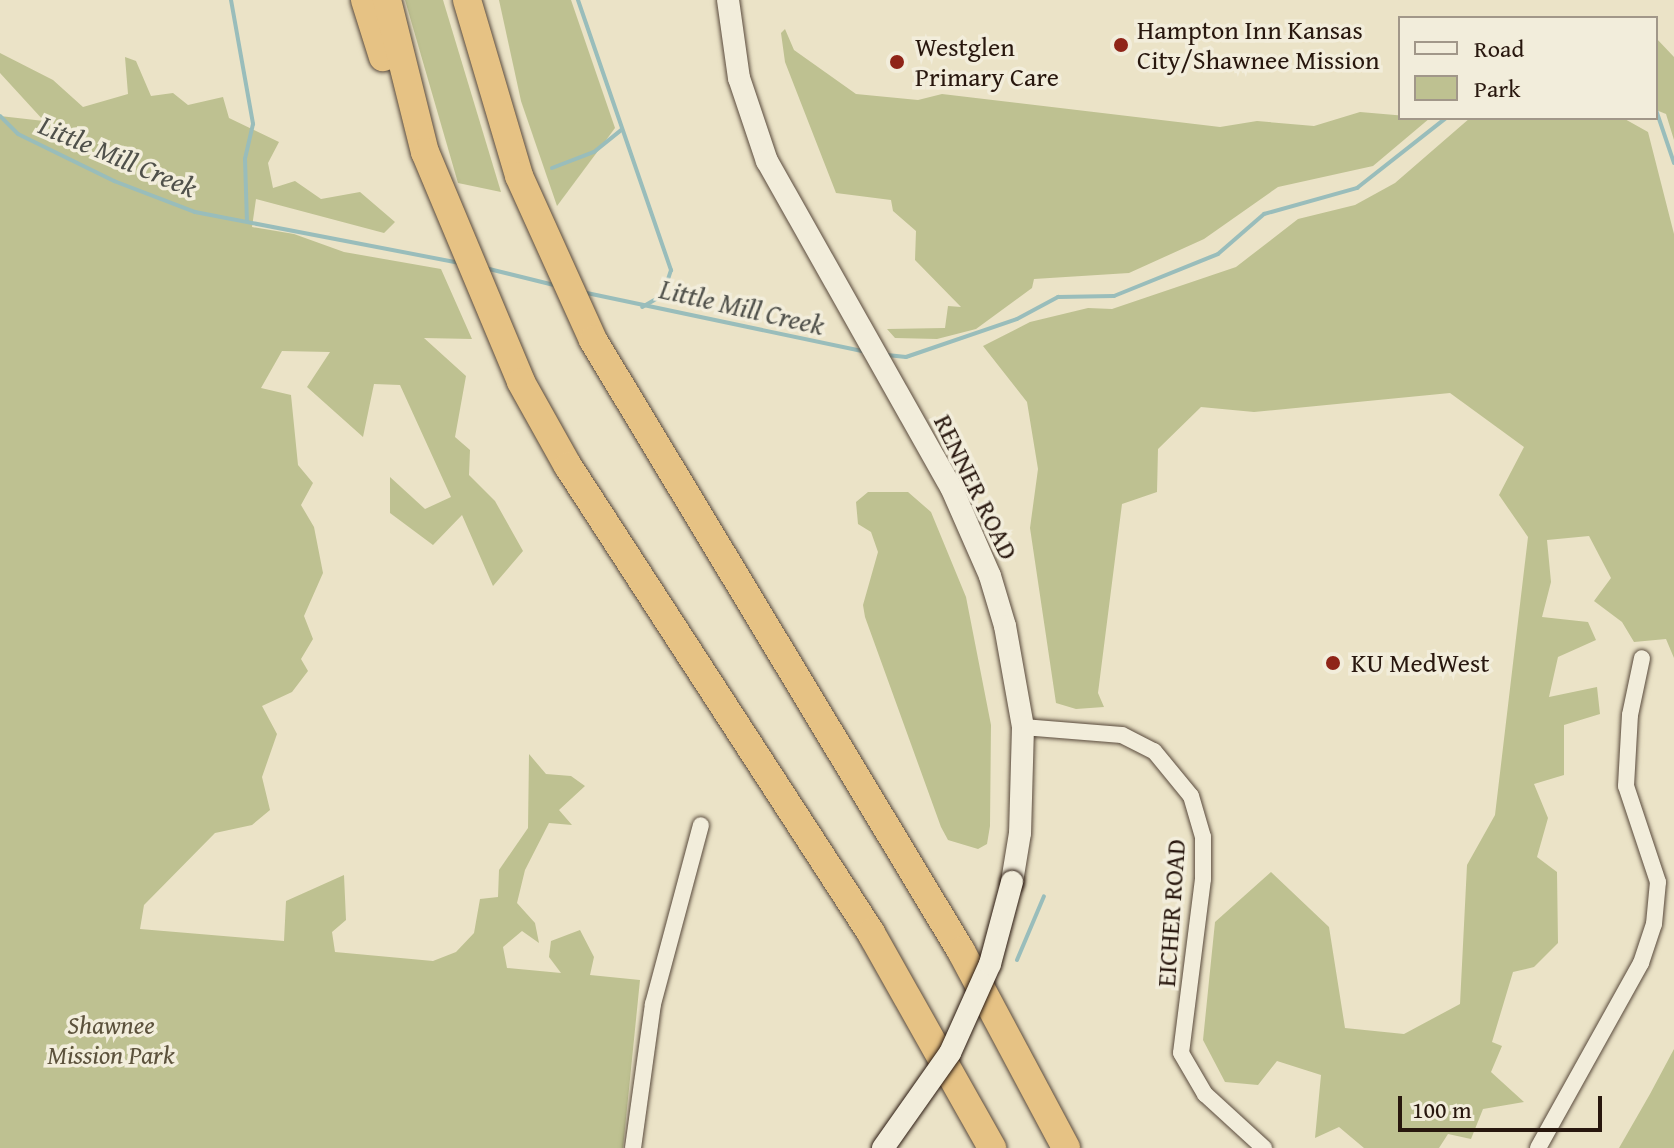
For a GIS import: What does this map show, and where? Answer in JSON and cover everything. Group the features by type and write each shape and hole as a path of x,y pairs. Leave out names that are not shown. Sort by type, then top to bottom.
{"highway":[{"path":"365,0 388,75 412,110"},
{"path":"387,0 412,110 425,152 521,382 568,466 878,945 992,1148"},
{"path":"467,0 519,176 555,264 625,396 961,951 1066,1148"},
{"path":"479,42 481,0"}],"main road":[{"name":"RENNER ROAD","path":"728,0 739,78 767,161 971,528 1005,626 1023,727 1020,833 1012,882 990,964 950,1053 883,1148"}],"street":[{"path":"1538,1148 1641,963 1654,924 1658,882 1626,786 1630,715 1642,658"},
{"name":"EICHER ROAD","path":"1023,727 1122,735 1154,751 1191,796 1203,837 1203,879 1181,1053 1205,1094 1264,1148"},
{"path":"633,1148 668,942 701,825"}],"green space":[{"path":"405,0 443,0 501,192 458,183"},
{"path":"499,0 571,0 615,128 557,206 521,101"},
{"path":"785,29 794,50 856,94 918,100 942,94 1220,127 1257,121 1314,126 1360,112 1398,115 1398,120 1428,120 1373,166 1278,187 1204,239 1129,273 1034,279 1032,288 976,329 937,339 895,338 887,329 945,328 948,306 961,307 915,260 916,231 893,211 891,200 836,193 785,62 781,33"},
{"path":"1658,40 1674,57 1674,140 1666,114 1658,111"},
{"name":"Shawnee Mission Park","path":"0,53 53,80 83,107 128,94 125,57 136,61 151,96 173,93 188,105 223,97 229,118 279,142 268,163 273,188 295,181 321,199 360,192 395,222 384,233 256,199 252,227 294,234 344,252 441,269 472,339 424,338 466,376 455,437 470,450 469,475 495,501 523,551 493,586 462,515 433,545 390,513 390,477 425,509 451,497 400,385 374,384 363,437 307,387 330,352 282,351 261,388 291,395 298,465 313,483 301,505 314,527 323,573 304,616 313,639 301,659 308,671 292,692 262,706 277,734 262,777 270,810 252,825 215,833 144,905 140,929 284,941 286,901 344,875 346,920 332,932 335,952 433,961 456,952 474,933 480,899 498,897 499,870 528,828 529,754 546,774 571,776 585,786 559,810 572,825 549,823 525,870 517,903 535,923 539,943 522,931 503,947 507,968 561,973 549,957 551,941 580,930 594,957 590,975 640,980 623,1148 0,1148 0,116 44,121 0,73"},
{"path":"1468,120 1627,120 1648,132 1674,234 1674,658 1666,639 1634,642 1622,622 1594,601 1611,578 1589,536 1547,540 1551,582 1542,617 1588,622 1596,640 1558,657 1549,697 1597,687 1600,714 1564,725 1564,775 1534,784 1548,818 1537,857 1557,872 1558,943 1534,967 1513,972 1492,1042 1502,1046 1491,1072 1524,1102 1483,1109 1471,1139 1448,1134 1439,1148 1364,1148 1339,1127 1315,1138 1321,1075 1277,1061 1258,1085 1225,1082 1203,1040 1215,922 1271,872 1329,927 1345,1028 1404,1034 1460,1004 1467,865 1495,815 1528,537 1499,495 1524,447 1450,393 1254,412 1201,407 1158,449 1157,492 1122,504 1098,693 1104,707 1076,709 1056,703 1030,528 1038,469 1027,402 983,346 1030,322 1088,308 1112,309 1236,267 1298,219 1355,205 1395,183"},
{"path":"868,492 908,492 931,512 966,597 991,725 990,826 987,844 978,849 948,840 941,827 865,617 863,605 878,552 871,532 858,524 856,502"},
{"path":"1674,1049 1674,1148 1619,1148 1650,1094"}],"waterway":[{"path":"231,0 253,124 245,159 247,221"},
{"path":"578,0 671,270 663,295 642,307"},
{"name":"Little Mill Creek","path":"0,116 18,134 114,181 195,212 461,263"},
{"name":"Little Mill Creek","path":"1658,116 1674,163"},
{"name":"Little Mill Creek","path":"887,355 906,357 1017,319 1058,297 1114,296 1218,254 1264,214 1357,188 1443,120"},
{"path":"552,168 594,152 622,129"},
{"name":"Little Mill Creek","path":"485,268 554,285"},
{"name":"Little Mill Creek","path":"582,292 867,352"},
{"path":"1017,960 1044,896"}],"place":[{"name":"Hampton Inn Kansas City/Shawnee Mission","path":"1121,45"},
{"name":"Westglen Primary Care","path":"897,62"},
{"name":"KU MedWest","path":"1333,663"}]}
